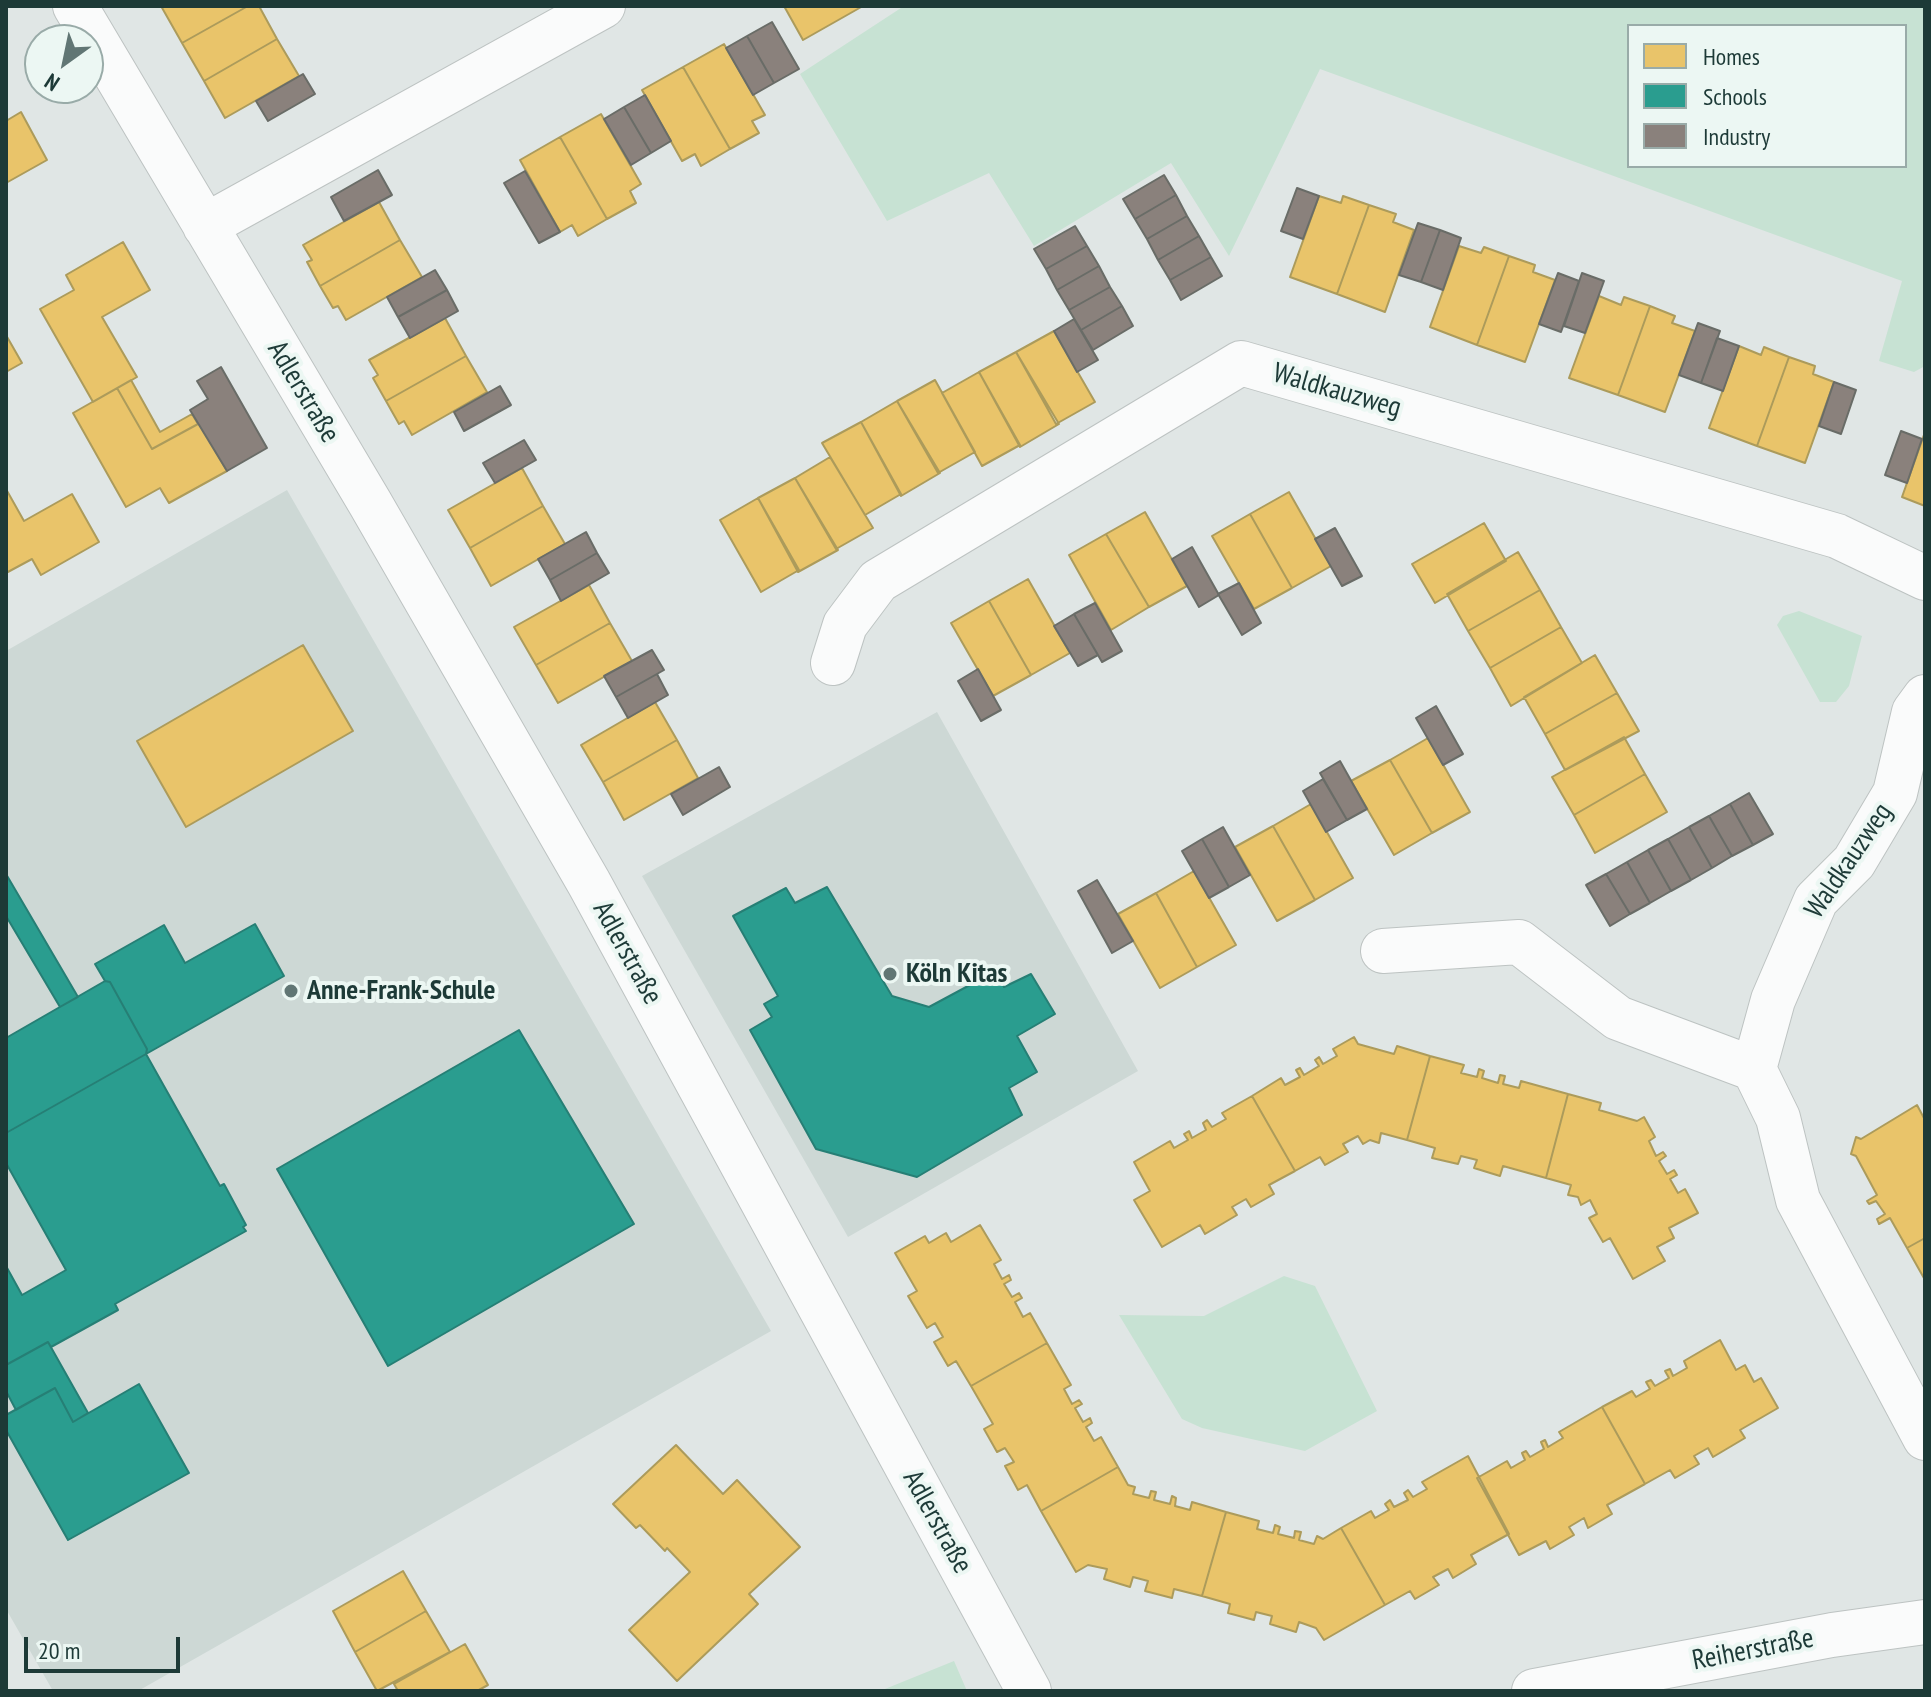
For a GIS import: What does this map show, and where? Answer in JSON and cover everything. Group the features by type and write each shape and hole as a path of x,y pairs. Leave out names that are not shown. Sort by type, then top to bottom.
{"street":[{"name":"Adlerstraße","path":"75,6 589,883 1029,1691"},
{"path":"205,226 603,6"},
{"name":"Waldkauzweg","path":"833,663 845,625 878,581 1241,363 1837,536 1925,578"},
{"name":"Waldkauzweg","path":"1754,1069 1773,1000 1816,900 1854,862 1895,793 1914,712 1925,697"},
{"path":"1383,951 1519,942 1618,1018 1754,1069 1778,1118 1798,1200 1925,1438"},
{"name":"Reiherstraße","path":"1534,1691 1832,1635 1925,1622"}],"shaded area":[{"name":"Anne-Frank-Schule","path":"287,490 771,1331 138,1691 53,1691 6,1609 6,651"},
{"name":"Köln Kitas","path":"937,712 1138,1071 848,1237 642,876"}],"green space":[{"path":"904,6 1925,6 1925,366 1914,372 1879,361 1902,281 1320,69 1229,256 1171,163 1034,246 989,173 887,221 800,74"},
{"path":"1799,611 1862,636 1849,686 1836,702 1820,702 1777,625 1783,616"},
{"path":"1284,1276 1315,1286 1377,1411 1305,1451 1202,1428 1182,1419 1119,1315 1204,1316"},
{"path":"954,1661 967,1691 880,1691"}],"building: Homes":[{"path":"161,6 248,6 182,43"},
{"path":"248,6 259,6 277,39 204,81 182,43"},
{"path":"784,6 863,6 803,40"},
{"path":"277,39 299,76 225,118 204,81"},
{"path":"724,44 765,115 752,121 759,133 730,149 683,67"},
{"path":"683,67 730,149 701,166 695,154 682,161 642,90"},
{"path":"21,112 47,160 6,183 6,121"},
{"path":"601,114 641,184 630,191 636,203 607,219 560,137"},
{"path":"560,137 607,219 578,236 572,225 560,232 520,160"},
{"path":"1319,196 1341,203 1343,196 1369,205 1337,294 1290,277"},
{"path":"379,202 400,240 320,286 307,262 312,260 303,245"},
{"path":"1369,205 1396,214 1393,222 1414,230 1385,312 1337,294"},
{"path":"400,240 422,277 346,320 338,306 333,308 320,286"},
{"path":"123,242 150,290 102,317 137,377 93,402 40,309 74,290 66,275"},
{"path":"1459,246 1481,253 1484,247 1509,256 1477,345 1430,327"},
{"path":"1509,256 1535,265 1533,272 1555,280 1525,362 1477,345"},
{"path":"1599,296 1621,305 1624,297 1650,306 1618,395 1569,378"},
{"path":"1650,306 1675,316 1672,323 1695,331 1665,412 1618,395"},
{"path":"445,318 466,356 386,401 373,378 378,375 369,360"},
{"path":"1054,331 1095,402 1056,424 1016,352"},
{"path":"6,335 22,363 6,372"},
{"path":"1739,346 1761,355 1764,347 1789,357 1757,446 1709,428"},
{"path":"1016,352 1059,424 1020,447 979,372"},
{"path":"466,356 487,392 412,435 404,421 399,424 386,401"},
{"path":"1789,357 1815,366 1813,374 1834,382 1805,463 1757,446"},
{"path":"979,372 1020,445 982,466 942,393"},
{"path":"131,380 160,432 192,414 198,424 152,449 117,388"},
{"path":"935,380 975,452 938,473 897,401"},
{"path":"117,388 152,449 198,424 198,420 227,471 169,503 160,488 126,507 73,413"},
{"path":"897,401 940,473 901,496 861,422"},
{"path":"861,422 901,494 865,515 822,443"},
{"path":"1925,432 1925,506 1902,497"},
{"path":"830,457 873,528 836,549 795,478"},
{"path":"522,468 543,506 470,548 448,510"},
{"path":"795,478 838,550 798,572 758,498"},
{"path":"6,489 24,521 72,494 99,542 41,575 32,559 6,573"},
{"path":"1289,492 1331,566 1292,588 1250,514"},
{"path":"758,498 799,570 761,592 720,520"},
{"path":"543,506 565,544 491,586 470,548"},
{"path":"1145,512 1187,586 1149,607 1106,534"},
{"path":"1250,514 1292,588 1254,609 1212,536"},
{"path":"1484,523 1506,561 1435,603 1412,564"},
{"path":"1106,534 1149,607 1111,630 1069,555"},
{"path":"1518,552 1540,590 1468,631 1447,594"},
{"path":"1028,579 1070,653 1031,675 989,601"},
{"path":"589,585 610,623 536,665 514,627"},
{"path":"1540,590 1561,627 1490,668 1468,631"},
{"path":"989,601 1031,675 993,696 951,623"},
{"path":"610,623 632,661 558,703 536,665"},
{"path":"1561,627 1582,663 1511,706 1490,668"},
{"path":"303,645 353,731 186,827 137,741"},
{"path":"1595,655 1617,693 1545,734 1524,697"},
{"path":"1617,693 1639,731 1565,770 1545,734"},
{"path":"655,702 677,740 603,782 581,745"},
{"path":"1624,737 1645,774 1574,815 1552,777"},
{"path":"1428,738 1470,812 1432,833 1390,760"},
{"path":"677,740 698,778 624,820 603,782"},
{"path":"1390,760 1432,833 1394,855 1351,781"},
{"path":"1645,774 1667,812 1595,853 1574,815"},
{"path":"1311,804 1353,878 1315,900 1273,826"},
{"path":"1273,826 1315,900 1277,921 1235,847"},
{"path":"1194,871 1236,945 1197,967 1156,893"},
{"path":"1156,893 1197,967 1160,988 1118,914"},
{"path":"1354,1037 1358,1044 1394,1054 1397,1046 1430,1056 1407,1140 1381,1133 1379,1143 1370,1140 1363,1144 1358,1136 1343,1144 1348,1152 1325,1165 1320,1157 1295,1171 1252,1096 1281,1078 1285,1085 1300,1077 1296,1070 1300,1068 1304,1075 1319,1066 1315,1060 1319,1057 1323,1064 1337,1056 1333,1049"},
{"path":"1430,1056 1464,1065 1461,1073 1477,1077 1479,1069 1484,1071 1482,1078 1498,1083 1500,1075 1505,1076 1503,1084 1519,1088 1521,1081 1568,1094 1546,1178 1503,1166 1500,1176 1474,1168 1477,1160 1461,1156 1458,1164 1432,1158 1435,1148 1407,1140"},
{"path":"1568,1094 1601,1103 1599,1110 1637,1121 1644,1117 1655,1137 1649,1141 1656,1156 1663,1152 1666,1156 1659,1161 1667,1174 1674,1170 1677,1175 1670,1179 1678,1193 1685,1189 1698,1213 1669,1228 1674,1238 1657,1247 1665,1261 1633,1279 1610,1238 1603,1242 1589,1218 1597,1214 1590,1200 1581,1205 1578,1197 1568,1195 1571,1185 1546,1178"},
{"path":"1252,1096 1295,1171 1269,1185 1274,1194 1251,1207 1246,1199 1232,1207 1237,1215 1205,1234 1200,1225 1162,1247 1134,1200 1150,1191 1134,1162 1170,1141 1174,1148 1188,1140 1184,1134 1189,1131 1192,1138 1206,1130 1203,1123 1207,1120 1212,1127 1226,1119 1222,1113"},
{"path":"1917,1105 1925,1120 1925,1238 1907,1248 1890,1218 1879,1224 1877,1219 1885,1214 1876,1201 1869,1204 1867,1201 1877,1195 1856,1156 1851,1154 1856,1137 1861,1139"},
{"path":"980,1225 1001,1260 994,1264 1002,1279 1009,1275 1011,1280 1004,1284 1012,1297 1019,1293 1022,1298 1015,1302 1023,1317 1030,1313 1047,1343 971,1386 956,1361 948,1366 934,1342 943,1337 935,1323 927,1328 908,1296 917,1291 895,1253 925,1236 929,1243 946,1233 951,1242"},
{"path":"1925,1238 1925,1280 1907,1248"},
{"path":"1720,1340 1736,1370 1745,1365 1754,1382 1761,1378 1778,1408 1740,1430 1745,1438 1713,1457 1708,1448 1694,1456 1699,1464 1675,1478 1670,1470 1645,1484 1602,1407 1632,1391 1636,1397 1650,1389 1646,1382 1651,1380 1655,1386 1669,1378 1665,1371 1670,1369 1673,1376 1687,1368 1684,1361"},
{"path":"1047,1343 1071,1385 1064,1389 1072,1404 1079,1400 1082,1404 1075,1408 1083,1422 1090,1418 1092,1423 1086,1427 1094,1441 1101,1437 1118,1467 1041,1511 1027,1485 1018,1490 1005,1466 1014,1462 1005,1448 997,1452 984,1429 993,1424 971,1386"},
{"path":"1602,1407 1645,1484 1607,1505 1612,1514 1588,1528 1584,1518 1569,1527 1574,1535 1550,1549 1546,1541 1519,1555 1477,1478 1507,1461 1511,1468 1525,1460 1522,1453 1526,1451 1530,1457 1544,1449 1541,1442 1545,1440 1548,1447 1563,1438 1559,1432"},
{"path":"676,1445 723,1494 737,1480 800,1547 749,1594 758,1604 677,1681 629,1630 690,1572 640,1525 636,1528 613,1504"},
{"path":"1468,1456 1509,1534 1471,1555 1476,1564 1453,1578 1448,1569 1433,1577 1439,1585 1415,1599 1410,1591 1385,1605 1341,1528 1371,1511 1375,1518 1389,1510 1385,1504 1390,1500 1394,1507 1408,1500 1404,1493 1408,1490 1413,1497 1427,1489 1422,1482"},
{"path":"1118,1467 1128,1485 1135,1487 1133,1494 1149,1498 1151,1491 1156,1492 1154,1500 1170,1504 1172,1496 1176,1498 1175,1506 1190,1510 1192,1502 1226,1512 1202,1596 1174,1589 1172,1598 1145,1591 1148,1581 1133,1577 1130,1587 1104,1579 1107,1569 1088,1565 1076,1572 1041,1511"},
{"path":"1226,1512 1259,1521 1257,1529 1273,1533 1275,1525 1280,1527 1278,1534 1294,1538 1295,1531 1301,1532 1299,1540 1314,1544 1317,1536 1323,1539 1341,1528 1385,1605 1324,1640 1316,1628 1299,1622 1296,1632 1270,1624 1272,1616 1256,1612 1254,1620 1228,1613 1230,1604 1202,1596"},
{"path":"403,1571 426,1611 355,1652 333,1611"},
{"path":"426,1611 450,1652 377,1691 355,1652"},
{"path":"465,1644 488,1685 477,1691 398,1691 394,1684"}],"building: Schools":[{"path":"6,874 78,997 60,1007 6,916"},
{"path":"827,887 892,996 929,1007 996,971 1004,987 1031,974 1055,1014 1017,1036 1037,1072 1009,1088 1022,1115 917,1177 816,1149 750,1030 772,1017 764,1004 778,996 733,916 786,888 795,903"},
{"path":"255,924 284,976 146,1054 147,1049 110,982 105,981 95,964 164,925 185,963"},
{"path":"105,981 110,982 147,1049 146,1054 6,1133 6,1038"},
{"path":"519,1030 634,1224 388,1366 277,1169"},
{"path":"146,1054 220,1186 224,1184 246,1225 243,1227 246,1231 115,1304 118,1310 51,1347 48,1342 6,1365 6,1266 22,1295 66,1270 6,1163 6,1133"},
{"path":"48,1342 88,1413 73,1422 55,1388 16,1410 6,1391 6,1365"},
{"path":"139,1384 189,1473 68,1540 6,1430 6,1415 55,1388 73,1422"}],"building: Industry":[{"path":"772,22 799,69 774,83 747,36"},
{"path":"747,36 774,83 753,95 726,48"},
{"path":"303,74 315,94 268,121 256,101"},
{"path":"645,95 671,141 651,153 624,107"},
{"path":"624,107 651,153 631,165 604,119"},
{"path":"378,170 392,195 344,221 331,197"},
{"path":"525,171 560,232 539,243 504,183"},
{"path":"1164,175 1176,195 1135,219 1123,199"},
{"path":"1297,188 1319,196 1303,239 1281,231"},
{"path":"1176,195 1187,216 1147,239 1135,219"},
{"path":"1187,216 1199,236 1158,260 1147,239"},
{"path":"1418,223 1440,230 1421,282 1399,275"},
{"path":"1075,226 1087,246 1046,269 1034,249"},
{"path":"1440,230 1461,238 1443,290 1421,282"},
{"path":"1199,236 1211,257 1170,280 1158,260"},
{"path":"1087,246 1099,266 1057,290 1046,269"},
{"path":"1211,257 1222,276 1181,300 1170,280"},
{"path":"1099,266 1110,287 1069,310 1057,290"},
{"path":"435,270 447,290 398,317 387,297"},
{"path":"1558,273 1579,281 1561,332 1539,324"},
{"path":"1582,273 1604,281 1585,333 1564,326"},
{"path":"1110,287 1122,306 1081,330 1069,310"},
{"path":"447,290 458,311 410,338 398,317"},
{"path":"1122,306 1133,326 1093,350 1081,330"},
{"path":"1074,319 1098,360 1077,372 1054,331"},
{"path":"1698,323 1720,331 1701,383 1679,375"},
{"path":"1717,338 1739,346 1723,391 1701,383"},
{"path":"221,367 267,448 227,471 190,410 208,399 197,381"},
{"path":"1834,382 1856,390 1841,434 1819,426"},
{"path":"500,386 511,405 464,431 454,412"},
{"path":"1901,431 1922,439 1907,483 1885,475"},
{"path":"524,440 536,460 495,483 483,463"},
{"path":"1335,528 1362,576 1342,586 1315,539"},
{"path":"586,532 597,553 550,580 538,559"},
{"path":"1192,547 1219,595 1199,607 1172,559"},
{"path":"597,553 609,573 561,601 550,580"},
{"path":"1239,583 1261,623 1242,635 1218,594"},
{"path":"1095,603 1122,651 1102,662 1074,614"},
{"path":"1074,614 1098,655 1078,666 1054,626"},
{"path":"652,650 664,670 616,697 604,676"},
{"path":"978,669 1001,710 981,721 958,681"},
{"path":"657,674 668,695 628,718 616,697"},
{"path":"1436,706 1463,754 1443,765 1416,718"},
{"path":"1340,761 1367,809 1347,820 1320,773"},
{"path":"719,767 730,787 683,815 671,794"},
{"path":"1323,779 1347,820 1326,832 1303,791"},
{"path":"1749,793 1773,834 1753,845 1730,804"},
{"path":"1730,804 1753,845 1732,856 1709,816"},
{"path":"1709,816 1732,856 1712,868 1689,827"},
{"path":"1223,827 1250,875 1229,887 1202,839"},
{"path":"1689,827 1712,868 1691,880 1668,839"},
{"path":"1202,839 1229,887 1209,898 1182,851"},
{"path":"1668,839 1691,880 1671,891 1648,850"},
{"path":"1648,850 1671,891 1650,903 1627,862"},
{"path":"1627,862 1650,903 1630,914 1606,874"},
{"path":"1606,874 1630,914 1610,926 1586,885"},
{"path":"1097,880 1133,941 1112,953 1078,891"}],"place":[{"name":"Köln Kitas","path":"890,974"},
{"name":"Anne-Frank-Schule","path":"291,991"}]}
